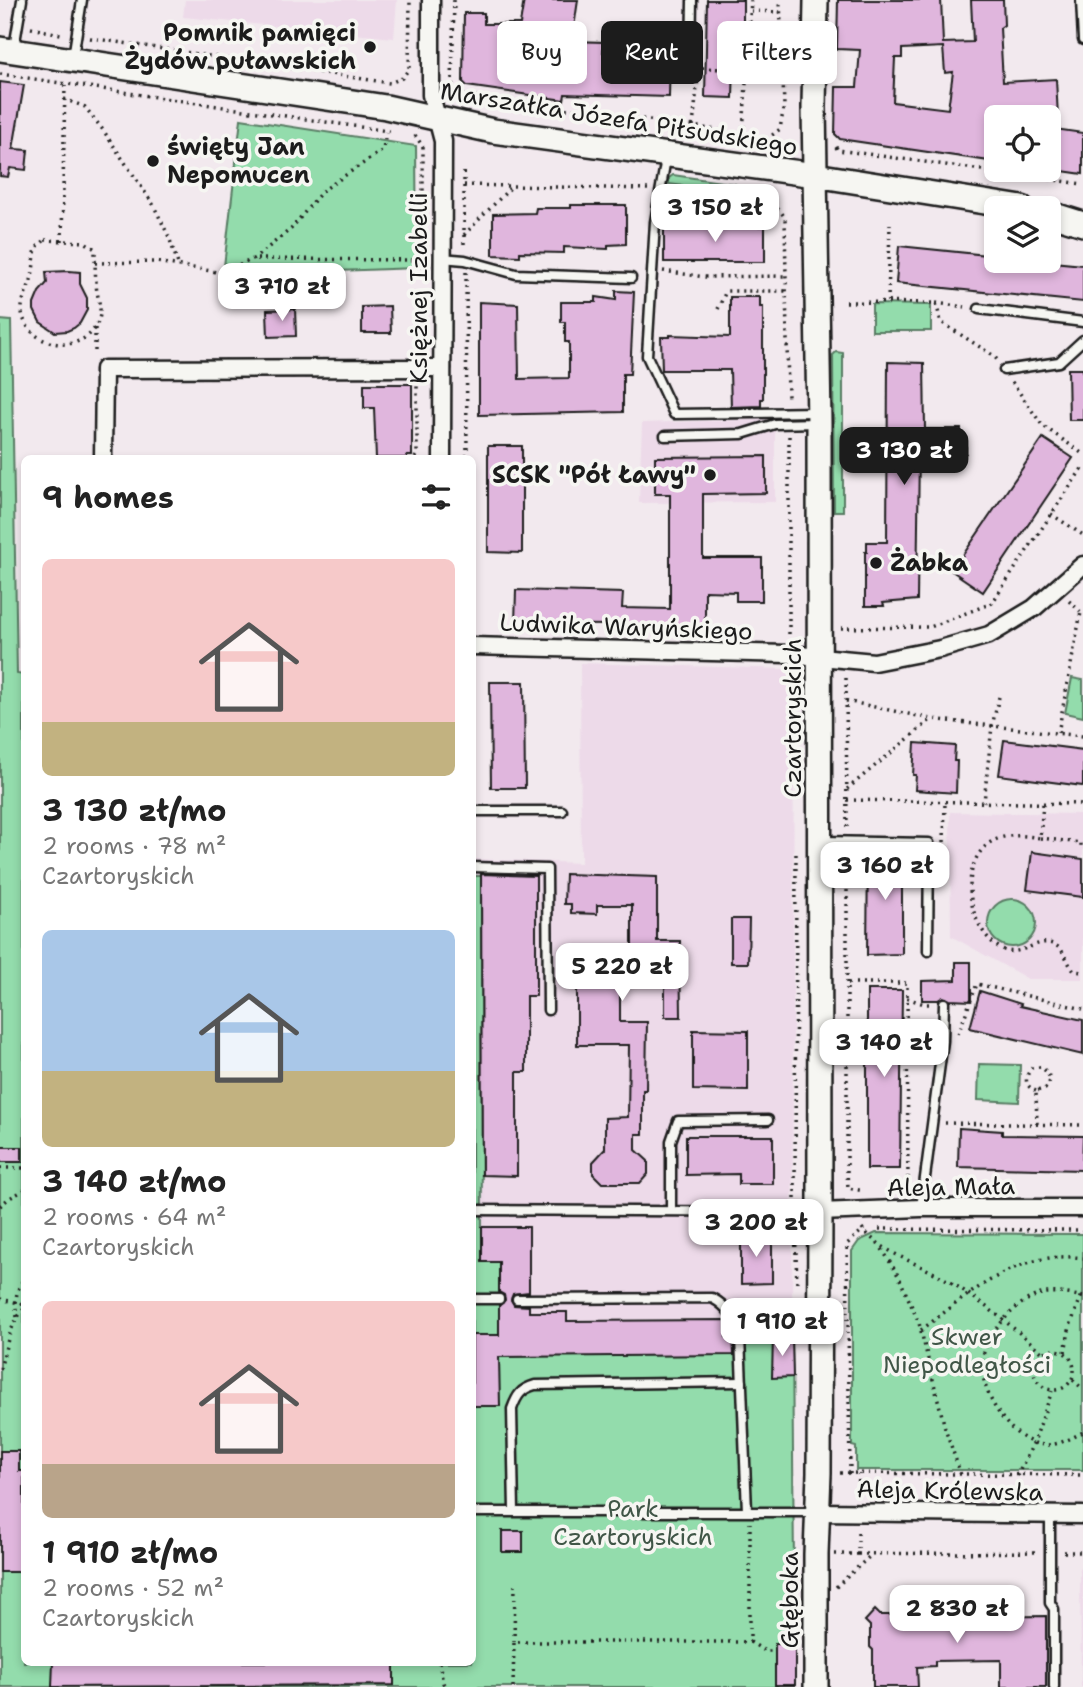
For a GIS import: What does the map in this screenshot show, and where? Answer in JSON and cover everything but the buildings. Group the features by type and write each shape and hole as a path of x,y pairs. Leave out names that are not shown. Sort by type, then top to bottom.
{"main road":[{"name":"Czartoryskich","path":"816,0 820,1212 817,1512"},
{"name":"Marszałka Józefa Piłsudskiego","path":"6,50 386,107 493,131 815,175 984,202"},
{"path":"1061,213 1083,212"},
{"path":"1061,217 1083,224"},
{"name":"Głęboka","path":"816,1687 817,1512"}],"street":[{"name":"Księżnej Izabelli","path":"431,0 431,95 443,141 442,455"},
{"path":"103,455 104,369 442,368"},
{"name":"Ludwika Waryńskiego","path":"476,646 788,654 874,662 989,635 1034,608 1083,565"},
{"name":"Aleja Mała","path":"820,1212 921,1208 1083,1208"},
{"name":"Aleja Królewska","path":"817,1512 1083,1515"}],"lane":[{"path":"6,50 17,26 22,0"},
{"path":"73,60 82,0"},
{"path":"692,0 692,21"},
{"path":"1081,0 1083,40"},
{"path":"667,155 654,222 647,356 674,414 789,412 819,417"},
{"path":"441,258 465,260 516,274 631,278"},
{"path":"979,310 1083,322"},
{"path":"1004,370 1059,362 1083,340"},
{"path":"666,436 742,434 775,424 819,417"},
{"path":"476,811 562,811"},
{"path":"819,841 929,842 928,951"},
{"path":"476,867 547,869 548,1010"},
{"path":"921,1208 940,1062 944,1003"},
{"path":"671,1210 671,1141 678,1121 768,1120"},
{"path":"476,1210 820,1212"},
{"path":"517,1299 712,1298 724,1305 735,1320 740,1338 748,1511"},
{"path":"476,1299 499,1299"},
{"path":"514,1511 512,1409 516,1396 523,1388 535,1385 742,1382"},
{"path":"476,1512 817,1512"},
{"path":"1050,1515 1054,1687"}],"path":[{"path":"17,26 390,83 402,78 409,69 410,0"},
{"path":"454,0 452,85 464,95 767,139 780,130 783,84"},
{"path":"750,21 751,0"},
{"path":"780,0 780,21"},
{"path":"750,11 780,12"},
{"path":"0,74 396,132"},
{"path":"62,241 65,84"},
{"path":"694,127 698,84"},
{"path":"743,135 746,84"},
{"path":"64,99 85,107 103,130 153,204 178,264"},
{"path":"95,263 178,264 223,273 254,258 291,229 322,191 383,150 386,131"},
{"path":"406,134 416,136 423,147 423,286"},
{"path":"833,142 838,150 1083,184"},
{"path":"464,172 467,455"},
{"path":"464,185 642,188 771,205 780,210 785,218 789,412"},
{"path":"464,235 511,187"},
{"path":"888,302 890,224"},
{"path":"45,240 85,242 95,249 95,263 100,313 94,328 82,340 66,346 47,343 30,331 22,315 23,299 31,280 36,248 45,240"},
{"path":"254,258 423,260"},
{"path":"652,269 705,278 786,276"},
{"path":"718,309 726,291 787,291"},
{"path":"846,302 936,303 979,310"},
{"path":"936,303 941,322 994,356 1042,425 1083,454"},
{"path":"94,328 95,364 104,369"},
{"path":"414,368 414,378 417,379 417,455"},
{"path":"788,654 789,423"},
{"path":"790,628 930,627 992,603 1083,467"},
{"path":"1051,514 1083,535"},
{"path":"1058,733 1083,612"},
{"path":"846,678 848,1188 873,1191"},
{"path":"984,803 992,726 999,697"},
{"path":"846,701 932,719 1083,736"},
{"path":"846,789 932,719"},
{"path":"847,800 1083,804"},
{"path":"929,842 944,842 945,802"},
{"path":"1040,838 1043,804"},
{"path":"1082,844 1022,835 992,841 983,848 973,863 970,899 982,927 994,945 1009,952 1044,943 1053,944 1065,954 1074,971 1083,972"},
{"path":"796,846 797,1287"},
{"path":"848,983 907,983 908,1190"},
{"path":"940,1062 950,1053 977,984 1083,1009"},
{"path":"1041,1067 1048,1073 1049,1081 1045,1088 1036,1091 1030,1089 1026,1083 1026,1074 1032,1068 1041,1067"},
{"path":"1036,1091 1037,1124"},
{"path":"933,1123 1083,1125"},
{"path":"0,1168 21,1168"},
{"path":"897,1191 924,1190"},
{"path":"0,1206 21,1192"},
{"path":"850,1474 847,1244 863,1229 1083,1230"},
{"path":"863,1229 881,1247 899,1277 921,1331 945,1428 961,1475"},
{"path":"881,1247 915,1262 968,1294 1043,1353"},
{"path":"921,1331 968,1294 1030,1260 1052,1257 1083,1258"},
{"path":"17,1317 15,1303 17,1288 21,1283"},
{"path":"1065,1352 1070,1326 1082,1295 1040,1294 1003,1319 989,1341 982,1364 988,1392 1000,1416 1014,1431 1034,1442 1047,1445 1063,1442 1083,1432"},
{"path":"0,1299 21,1306"},
{"path":"0,1369 10,1332 21,1311"},
{"path":"1054,1349 1065,1352 1072,1360 1075,1370 1073,1380 1064,1388 1052,1391 1041,1386 1034,1375 1035,1363 1043,1353 1054,1349"},
{"path":"1073,1380 1083,1389"},
{"path":"1017,1476 1034,1442 1052,1391"},
{"path":"859,1474 1083,1475"},
{"path":"748,1511 750,1642"},
{"path":"858,1528 858,1554"},
{"path":"835,1554 871,1556 1083,1552"},
{"path":"835,1589 871,1556"},
{"path":"513,1687 515,1585"},
{"path":"514,1642 750,1642 765,1651 775,1651"},
{"path":"440,1666 446,1687"}],"shaded area":[{"path":"185,0 397,0 394,38 183,17"},
{"path":"775,419 775,502 639,503 642,423"},
{"path":"580,663 785,669 794,679 792,1337 499,1339 499,1263 482,1262 481,876 476,876 476,859 581,863"},
{"path":"950,812 1083,814 1083,979 1028,979 951,936"},
{"path":"1080,1568 1083,1568 1083,1687 1081,1687"}],"green space":[{"path":"241,119 416,146 417,268 223,275"},
{"path":"673,175 735,184 733,193 669,184 669,178"},
{"path":"872,304 931,305 931,331 872,331"},
{"name":"Park Czartoryskich","path":"0,320 11,321 17,674 21,675 21,1666 476,1666 476,876 481,876 482,1262 499,1262 499,1339 792,1337 795,1685 0,1687"},
{"path":"836,352 843,353 843,511 834,511 833,355"},
{"path":"1072,678 1083,680 1083,717 1065,713"},
{"path":"1012,899 1029,906 1036,923 1029,940 1012,947 995,940 988,923 995,906"},
{"path":"979,1064 1020,1065 1019,1102 978,1100"},
{"name":"Skwer Niepodległości","path":"876,1233 1083,1234 1083,1470 856,1470 856,1447 852,1446 852,1251 859,1241"}],"place":[{"name":"Pomnik pamięci Żydów puławskich","path":"370,47"},
{"name":"święty Jan Nepomucen","path":"153,161"},
{"name":"SCSK \"Pół Ławy\"","path":"710,475"},
{"name":"Żabka","path":"876,563"}]}
